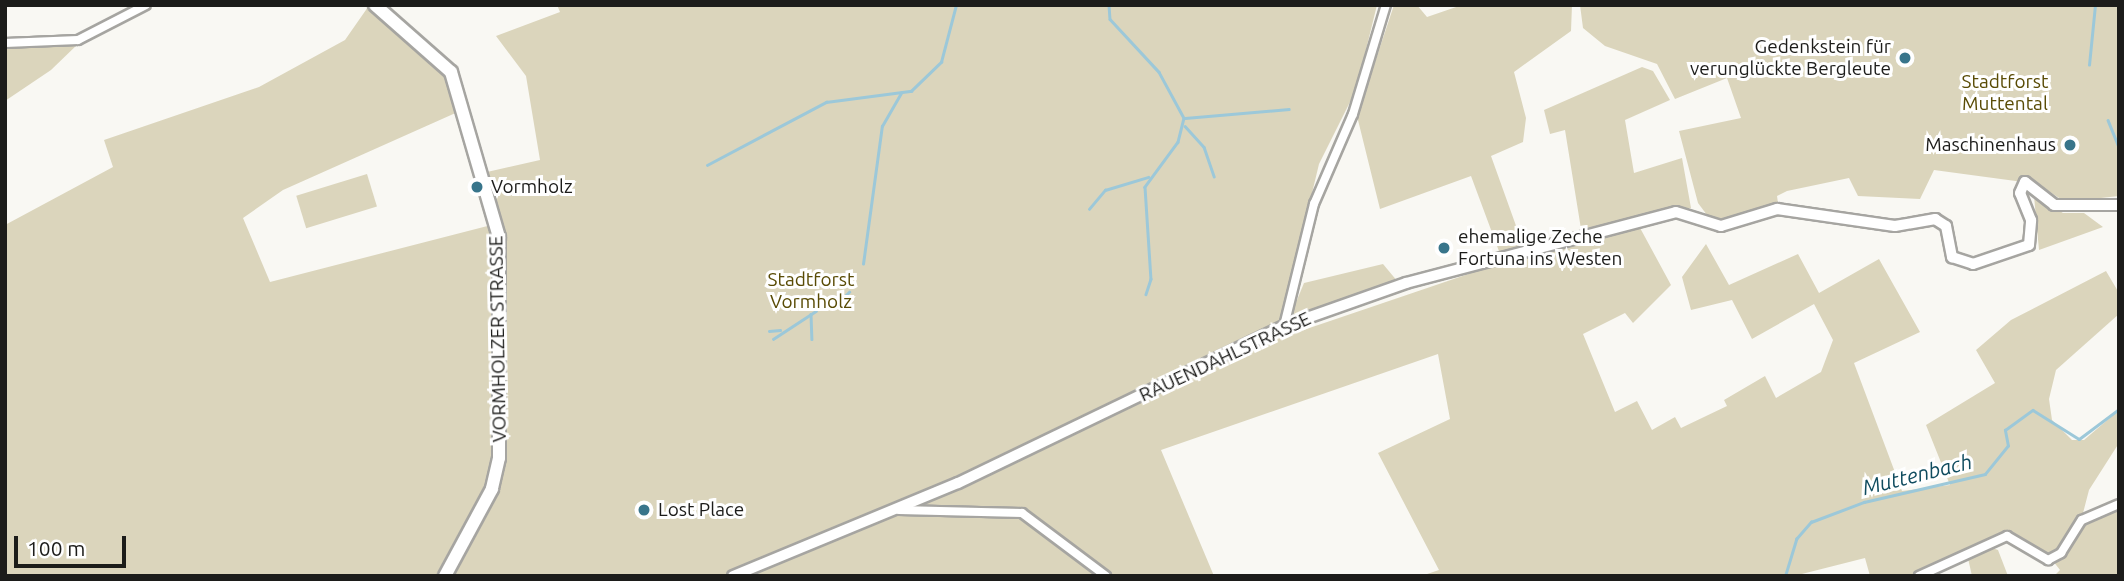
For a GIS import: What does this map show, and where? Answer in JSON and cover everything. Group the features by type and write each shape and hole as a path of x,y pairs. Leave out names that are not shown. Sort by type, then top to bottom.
{"main road":[{"name":"VORMHOLZER STRASSE","path":"375,5 451,72 499,237 499,458 492,489 445,576"}],"street":[{"path":"5,43 78,40 146,5"},
{"path":"1284,326 1320,186 1353,114 1386,5"},
{"name":"RAUENDAHLSTRASSE","path":"733,576 896,510 1284,326 1406,283 1676,212 1721,226 1780,209 1895,226 1935,219 1945,226 1952,257 1973,264 2029,245 2031,220 2020,193 2025,182 2063,207 2119,205"},
{"path":"1919,576 2007,536 2048,560 2061,553 2082,520 2119,504"},
{"path":"896,510 1022,513 1106,576"}],"green space":[{"name":"Stadtforst Vormholz","path":"557,5 1377,5 1356,90 1319,164 1277,339 1492,266 1639,226 1671,285 1633,323 1625,313 1583,334 1615,412 1637,401 1652,430 1675,417 1681,428 1727,406 1724,400 1765,376 1776,398 1821,372 1833,340 1814,304 1752,339 1732,300 1691,310 1682,277 1706,244 1729,285 1798,254 1819,293 1879,259 1920,332 1854,363 1902,491 1950,485 1926,425 1995,383 1976,350 2011,320 2106,271 2119,293 2119,314 2056,370 2049,399 2052,420 2072,440 2084,440 2119,410 2119,443 2089,490 2082,517 2056,553 2045,555 2010,533 1914,576 1870,576 1865,558 1794,576 1421,576 1439,570 1378,453 1450,419 1438,354 1161,450 1214,576 5,576 5,225 113,167 104,140 259,87 345,40 368,7 439,61 460,111 283,190 243,218 270,282 503,222 487,172 540,160 526,76 496,36 560,12"},
{"path":"1394,5 1417,5 1427,17 1462,5 1572,5 1571,31 1514,72 1526,118 1523,142 1491,156 1524,248 1500,254 1471,176 1380,209 1357,116"},
{"name":"Stadtforst Muttental","path":"1580,5 2119,5 2119,196 2065,202 2028,177 2023,182 1934,170 1920,199 1858,196 1849,178 1787,191 1777,196 1778,203 1737,217 1710,219 1698,203 1679,131 1741,118 1727,78 1675,99 1657,64 1605,46 1583,28"},
{"path":"80,42 51,70 5,101 5,45"},
{"path":"1642,67 1653,71 1670,100 1625,120 1634,173 1682,158 1691,208 1581,229 1565,130 1550,134 1544,110"},
{"path":"367,174 377,207 306,228 296,196"},
{"path":"2034,196 2063,213 2084,213 2103,227 2039,250"},
{"path":"1383,264 1398,282 1290,317 1304,283"},
{"path":"2119,508 2119,576 2054,576 2060,570 2053,561 2086,523"},
{"path":"1987,546 1998,550 2008,576 1972,576 1967,554"}],"waterway":[{"path":"707,165 826,102 911,91 941,62 956,5"},
{"path":"1109,5 1110,19 1159,72 1184,118 1178,142 1145,187 1151,279 1146,294"},
{"name":"Muttenbach","path":"2089,65 2095,5"},
{"path":"863,264 882,126 901,93"},
{"path":"1185,118 1289,109"},
{"name":"Muttenbach","path":"2108,120 2119,147"},
{"path":"1185,126 1204,147 1214,176"},
{"path":"1089,209 1105,190 1148,177"},
{"path":"837,304 849,292"},
{"path":"773,339 816,311"},
{"path":"811,314 812,339"},
{"path":"769,331 780,330"},
{"name":"Muttenbach","path":"1785,576 1796,539 1811,522 1864,502 1985,474 2008,446 2005,430 2033,410 2079,439 2119,409"}],"place":[{"name":"Gedenkstein für verunglückte Bergleute","path":"1905,58"},
{"name":"Maschinenhaus","path":"2070,145"},
{"name":"Vormholz","path":"477,187"},
{"name":"ehemalige Zeche Fortuna ins Westen","path":"1444,248"},
{"name":"Lost Place","path":"644,510"}]}
